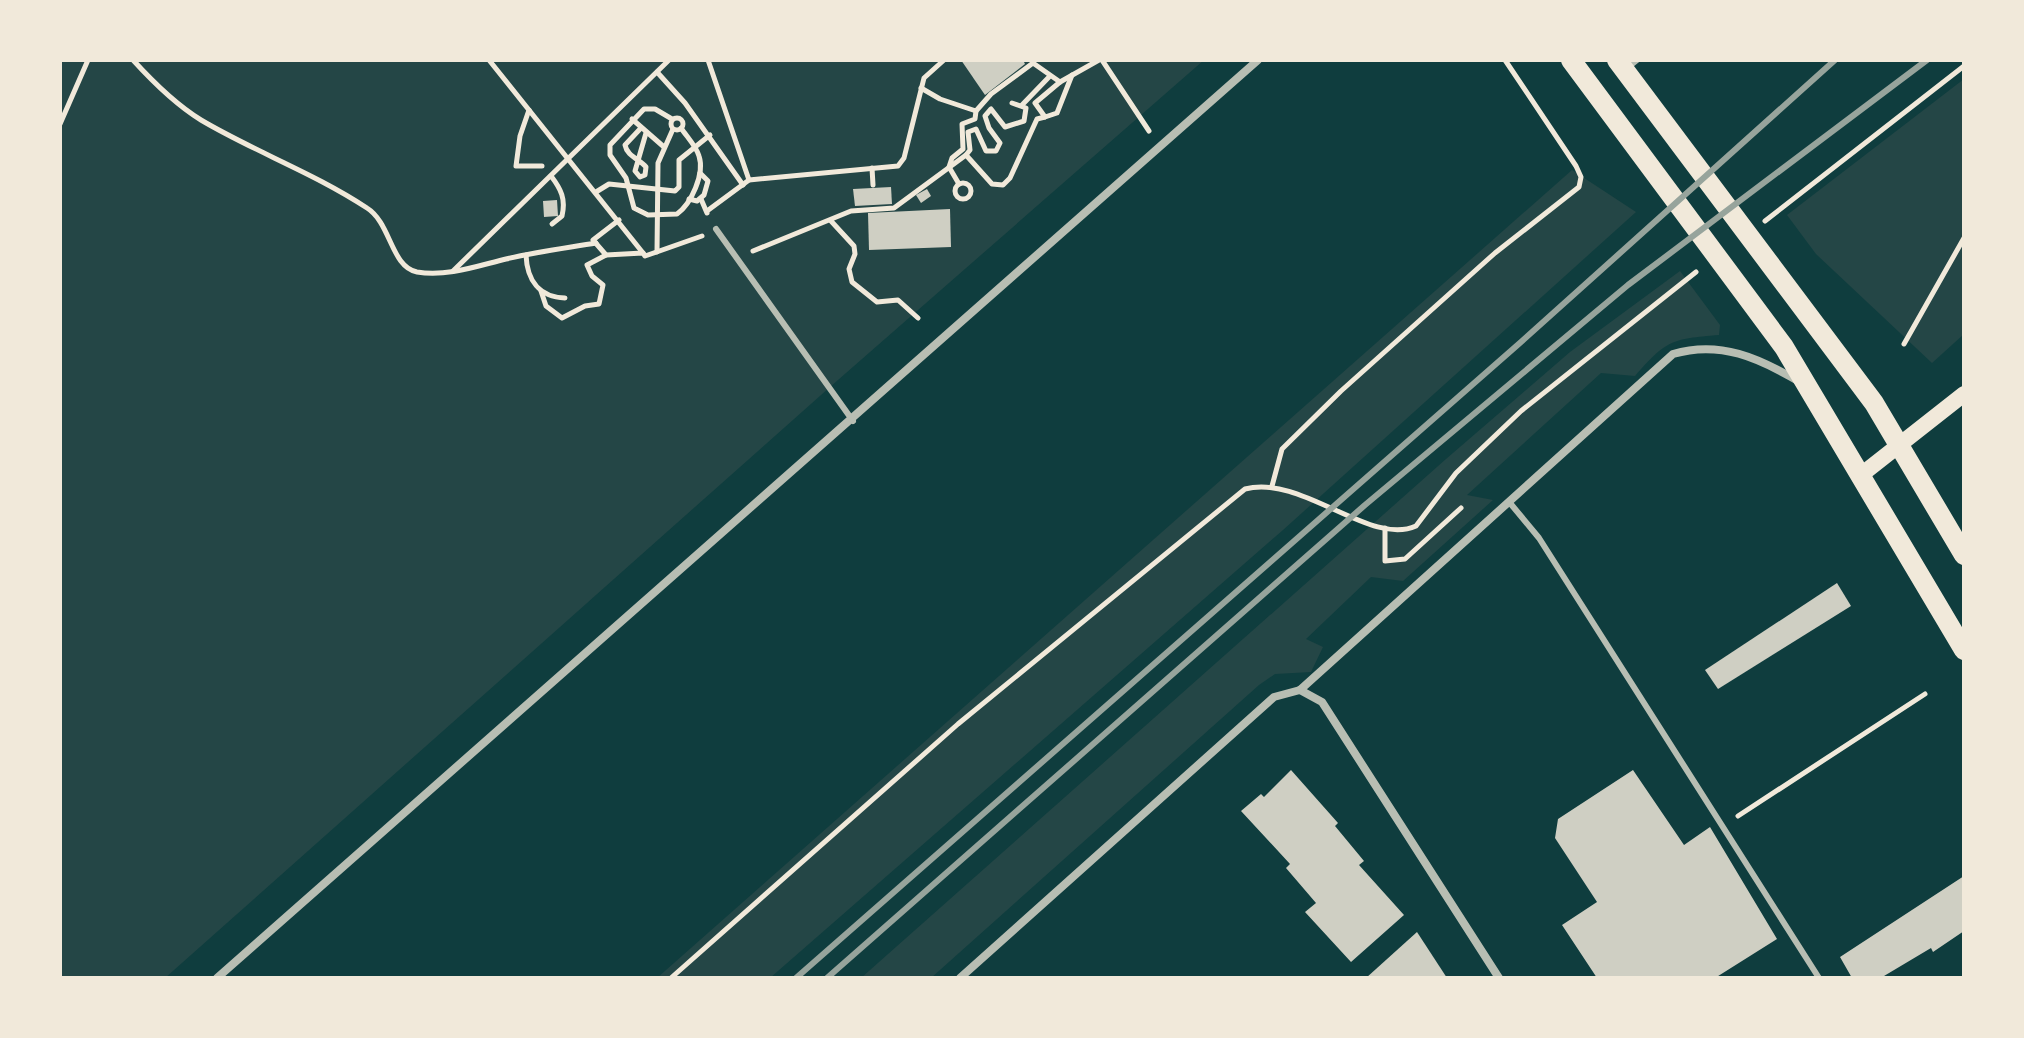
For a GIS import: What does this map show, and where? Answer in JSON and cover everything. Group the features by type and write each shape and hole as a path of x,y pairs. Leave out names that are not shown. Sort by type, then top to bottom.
{"main road":[{"path":"1571,60 1784,347 1964,650"},
{"path":"1626,63 1687,157 1874,403 1964,555"},
{"path":"1861,475 1964,394"}],"street":[{"path":"217,978 853,421 1159,145 1258,60"},
{"path":"960,978 1274,697 1300,690 1673,354 1709,348 1741,353 1766,363 1807,387"},
{"path":"1300,690 1322,702 1499,978"}],"lane":[{"path":"716,229 853,421"},
{"path":"1510,503 1539,538 1819,978"}],"path":[{"path":"60,124 88,60"},
{"path":"133,60 169,97 199,119 372,210 385,227 404,267 414,272 452,272 596,243"},
{"path":"489,60 645,256 716,229 701,199 708,181 700,173"},
{"path":"452,272 669,60"},
{"path":"708,60 749,180"},
{"path":"707,212 749,180 901,164 926,74 944,60"},
{"path":"1045,117 1035,103 1060,82 1101,60 1159,145"},
{"path":"1272,486 1282,449 1341,391 1495,253 1579,187 1581,177 1576,166 1505,60"},
{"path":"959,184 949,167 952,158 963,149 962,124 975,119 976,111 991,94 1033,63 1060,82"},
{"path":"1755,228 1964,66"},
{"path":"657,72 710,135 743,185"},
{"path":"966,155 982,177 992,184 1007,182 1037,119 1057,113 1072,75"},
{"path":"1022,105 1049,77"},
{"path":"921,88 940,99 976,111"},
{"path":"737,256 851,211 894,208 966,155 970,150 970,129 974,127 980,134 986,151 996,151 1000,143 984,120 991,109 1007,127 1026,119 1027,111 1022,105 1012,103"},
{"path":"646,109 655,109 672,119 682,120 681,128 699,155 700,173 689,199 677,214 642,214 634,208 628,187 609,152 612,140 632,118 646,109"},
{"path":"529,110 520,136 516,166 542,166"},
{"path":"632,118 664,147"},
{"path":"657,252 658,163 673,129 672,119"},
{"path":"673,129 681,128"},
{"path":"980,134 989,128"},
{"path":"628,139 643,131"},
{"path":"628,139 627,152 638,159 643,131"},
{"path":"596,192 609,184 658,192 679,187 677,164 710,135"},
{"path":"628,139 639,141 641,148"},
{"path":"872,168 873,185"},
{"path":"551,176 559,186 564,201 562,216 552,224"},
{"path":"689,199 701,199"},
{"path":"606,255 593,240 619,220"},
{"path":"831,221 854,246 855,254 849,269 852,282 877,302 893,299 904,303 918,318"},
{"path":"1904,344 1964,238"},
{"path":"541,291 546,306 562,318 585,306 599,304 603,285 592,276 587,265 606,255 643,253"},
{"path":"526,255 528,274 541,291 551,298 565,298"},
{"path":"671,978 958,724 1245,489 1272,486 1374,525 1407,530 1416,526 1456,473 1521,411 1708,264"},
{"path":"1385,528 1385,561 1405,559 1461,508"},
{"path":"1723,826 1925,694"}],"shaded area":[{"path":"60,60 1204,60 830,387 165,978 60,978"},
{"path":"1964,79 1964,334 1932,363 1816,254 1787,215"},
{"path":"1572,170 1636,212 1283,530 770,978 657,978"},
{"path":"1680,271 1720,325 1719,335 1671,344 1655,355 1635,376 1601,373 1467,495 1493,500 1403,581 1371,577 1306,639 1323,647 1311,672 1275,674 1259,685 931,978 861,978 1446,459 1570,352"}],"building":[{"path":"961,60 1023,60 1025,64 985,95"},
{"path":"891,187 892,204 855,206 853,189"},
{"path":"927,189 931,196 921,203 916,195"},
{"path":"557,200 558,216 544,217 543,201"},
{"path":"950,209 951,247 869,250 868,213"},
{"path":"1837,583 1851,606 1718,689 1705,670"},
{"path":"1291,770 1338,823 1335,826 1364,861 1359,865 1404,915 1351,962 1305,912 1316,903 1286,868 1290,864 1241,811 1261,794 1264,797"},
{"path":"1633,770 1684,845 1710,827 1777,939 1715,978 1597,978 1562,925 1597,902 1555,838 1558,819"},
{"path":"1964,876 1964,931 1933,952 1931,948 1884,976 1852,978 1840,957"},
{"path":"1417,932 1447,978 1366,978"}],"railway":[{"path":"796,978 1521,342 1835,60"},
{"path":"827,978 1365,505 1628,285 1927,60"}]}
